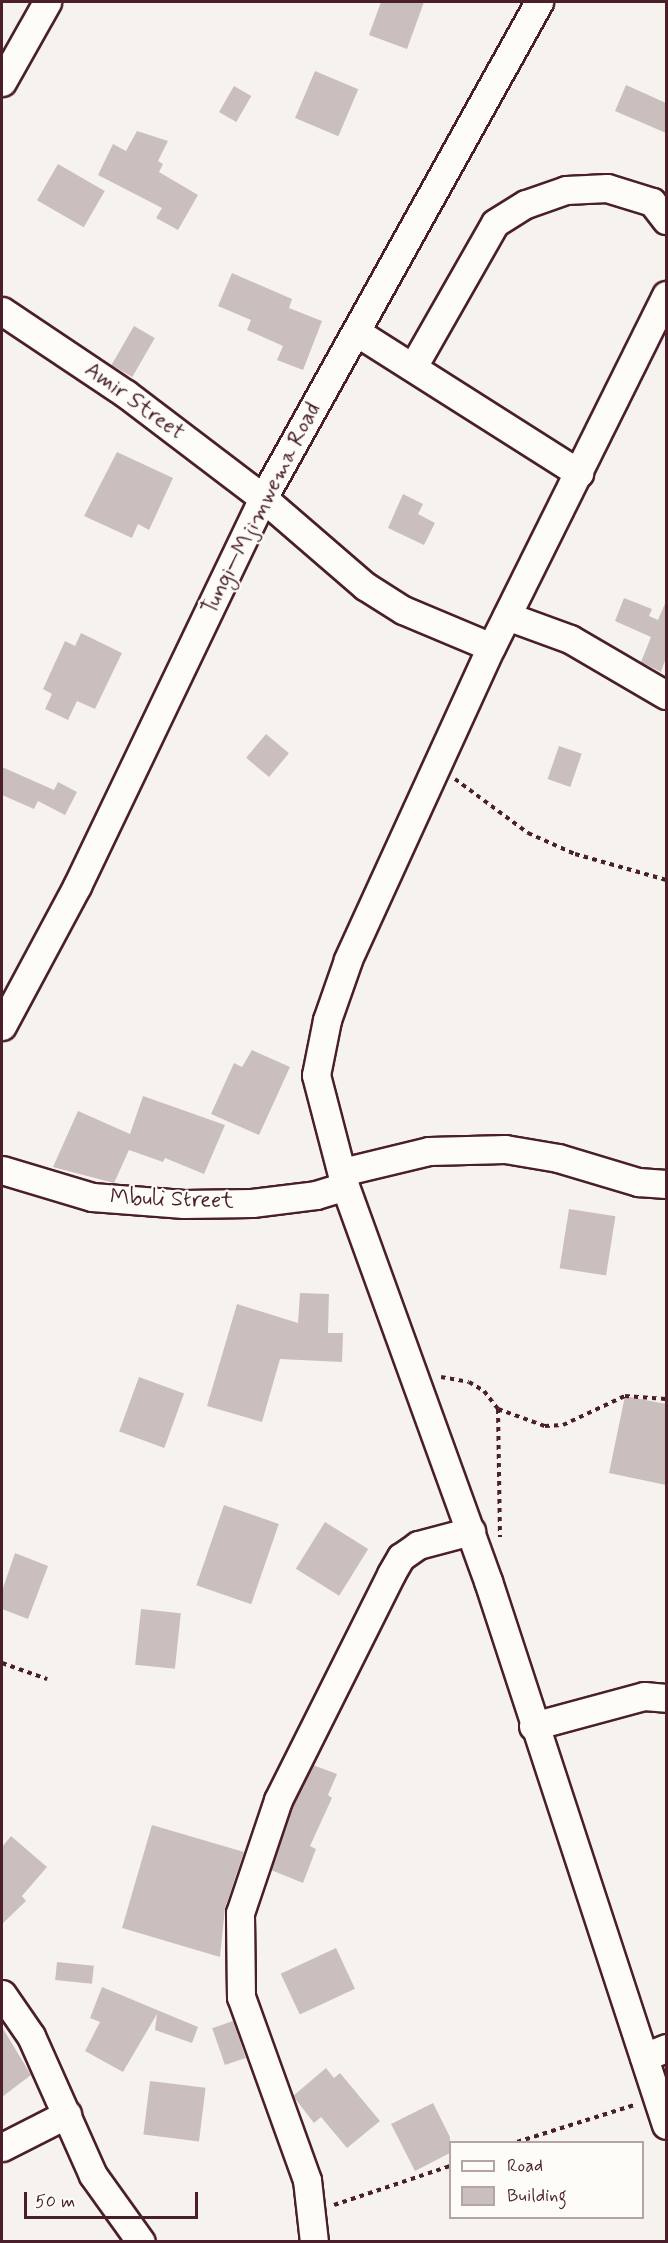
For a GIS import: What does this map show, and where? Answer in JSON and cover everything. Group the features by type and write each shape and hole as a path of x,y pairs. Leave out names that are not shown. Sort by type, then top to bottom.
{"street":[{"path":"2,82 47,2"},
{"name":"Tungi—Mjimwema Road","path":"2,1026 77,886 263,498 358,333 539,2"},
{"path":"414,365 495,223 526,204 566,190 607,188 652,202 666,220"},
{"path":"666,295 491,647 348,960 327,1020 316,1075 343,1179 471,1531 533,1726 655,2053 658,2098 666,2125"},
{"name":"Amir Street","path":"2,311 126,394 263,498 365,586 403,610 491,647"},
{"path":"358,333 414,365 579,473"},
{"path":"507,616 570,639 666,695"},
{"name":"Mbuli Street","path":"2,1170 92,1197 184,1204 252,1203 316,1195 343,1179 429,1151 476,1148 558,1158 638,1182 666,1184"},
{"path":"314,2241 314,2211 308,2180 241,1997 240,1913 278,1800 401,1557 418,1545 471,1531"},
{"path":"533,1726 644,1696 666,1698"},
{"path":"2,1994 31,2036 93,2175 141,2241"},
{"path":"2,2147 67,2114"}],"path":[{"path":"438,766 528,833 575,854 666,879"},
{"path":"416,1376 469,1382 484,1391 498,1409 545,1426 563,1425 625,1396 666,1399"},
{"path":"488,1581 500,1536 498,1409"},
{"path":"2,1663 47,1679"},
{"path":"520,2141 658,2098"},
{"path":"314,2211 449,2166"}],"building":[{"path":"381,2 424,2 407,49 369,35"},
{"path":"315,71 358,89 338,136 295,118"},
{"path":"626,85 666,103 666,133 615,111"},
{"path":"234,86 251,96 236,122 219,112"},
{"path":"137,131 168,141 158,161 163,164 159,172 198,195 178,230 156,218 162,208 98,175 113,144 126,151"},
{"path":"58,164 105,191 84,227 37,200"},
{"path":"232,273 292,299 289,308 322,321 303,370 277,360 283,346 247,330 251,320 218,306"},
{"path":"134,326 155,338 132,377 112,365"},
{"path":"117,452 173,478 149,530 138,524 132,538 84,516"},
{"path":"403,494 423,504 418,514 435,523 424,545 388,528"},
{"path":"624,598 652,609 649,616 658,620 666,601 666,658 661,672 641,662 651,637 615,621"},
{"path":"81,633 122,653 95,709 77,701 68,720 45,709 52,694 43,689 65,641 75,646"},
{"path":"266,734 289,753 269,777 246,758"},
{"path":"559,746 582,754 570,787 548,779"},
{"path":"2,767 54,790 58,782 77,792 65,815 38,801 34,809 2,795"},
{"path":"252,1050 290,1067 259,1135 211,1114 234,1063 242,1067"},
{"path":"143,1096 225,1125 204,1174 165,1158 163,1162 129,1150 114,1183 53,1167 78,1111 130,1134"},
{"path":"569,1209 615,1216 606,1276 560,1268"},
{"path":"300,1293 329,1294 328,1333 343,1333 342,1362 280,1359 262,1422 207,1406 237,1304 298,1323"},
{"path":"139,1377 184,1393 164,1448 119,1432"},
{"path":"625,1396 666,1404 666,1485 609,1473"},
{"path":"224,1505 279,1524 251,1604 196,1585"},
{"path":"325,1522 368,1549 339,1596 296,1569"},
{"path":"15,1553 48,1566 28,1619 2,1609 2,1591"},
{"path":"141,1609 181,1613 175,1669 135,1665"},
{"path":"313,1765 337,1774 328,1795 332,1798 310,1846 316,1849 303,1883 271,1870 293,1806"},
{"path":"152,1825 244,1852 225,1908 220,1957 122,1928"},
{"path":"11,1836 47,1867 22,1896 26,1901 2,1924 2,1847"},
{"path":"336,1948 355,1989 300,2015 281,1974"},
{"path":"57,1962 94,1966 92,1984 55,1980"},
{"path":"102,1987 198,2027 192,2043 155,2030 157,2014 123,2072 85,2051 100,2022 90,2018"},
{"path":"233,2021 246,2058 225,2065 212,2028"},
{"path":"2,2027 31,2075 2,2097"},
{"path":"326,2068 334,2078 340,2073 380,2121 347,2148 321,2117 314,2123 293,2096"},
{"path":"150,2081 206,2088 199,2141 143,2135"},
{"path":"433,2103 450,2137 449,2154 415,2171 391,2124"}]}
